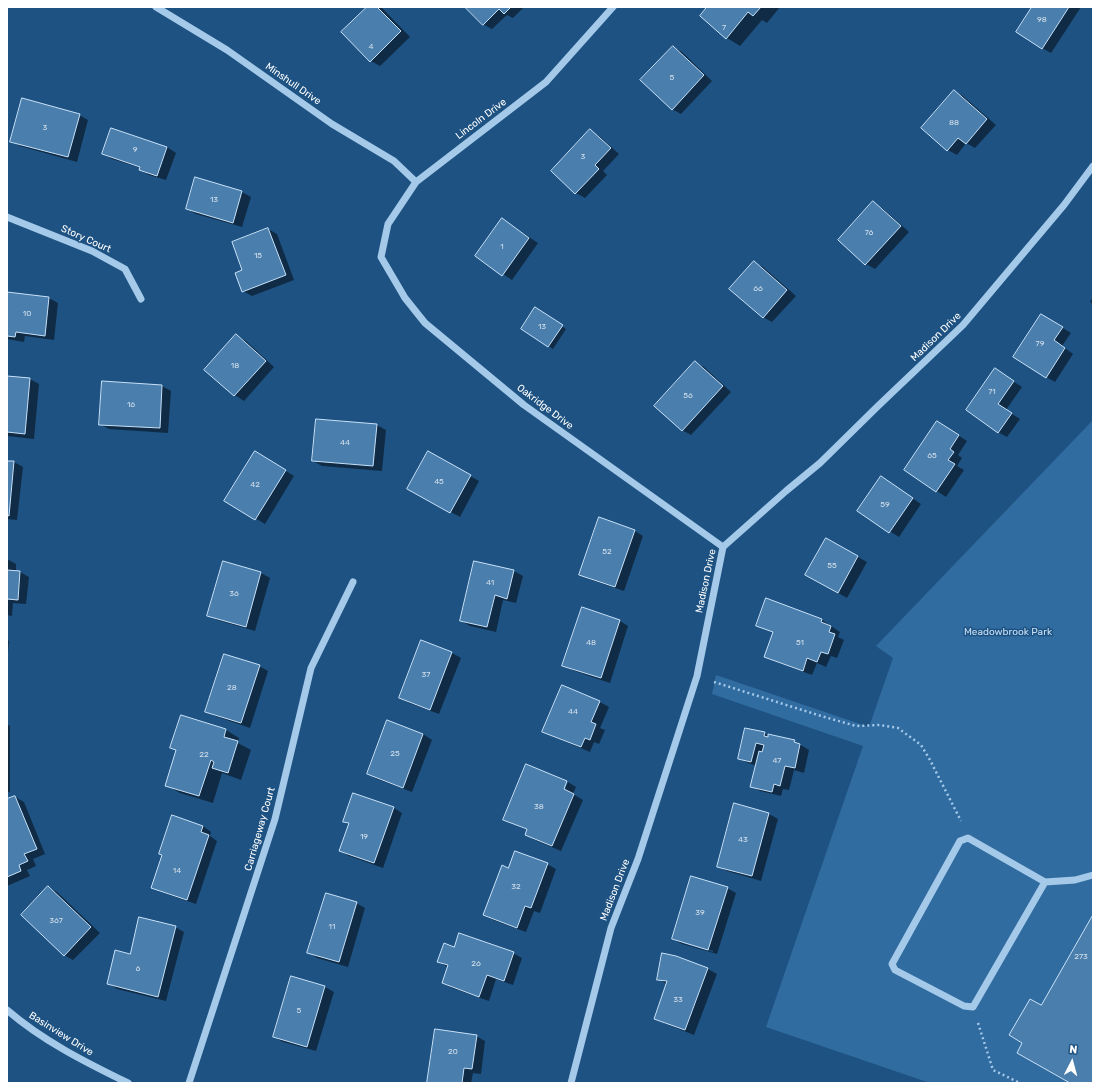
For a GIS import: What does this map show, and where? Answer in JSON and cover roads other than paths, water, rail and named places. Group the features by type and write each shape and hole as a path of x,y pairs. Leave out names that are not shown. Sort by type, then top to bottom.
{"street":[{"name":"Minshull Drive","path":"156,7 227,50 332,124 394,161 416,182"},
{"name":"Lincoln Drive","path":"381,257 388,224 416,182 546,82 613,7"},
{"name":"Madison Drive","path":"571,1083 611,928 638,859 697,676 723,547 820,463 963,325 1064,205 1093,166"},
{"name":"Story Court","path":"7,217 92,251 125,269 141,299"},
{"name":"Oakridge Drive","path":"381,257 405,298 425,323 524,405 723,547"},
{"name":"Carriageway Court","path":"189,1083 275,819 311,668 353,582"},
{"path":"1045,882 973,1007 964,1006 896,970 892,964 960,841 968,838 1045,882 1075,880 1093,875"},
{"name":"Basinview Drive","path":"7,1010 19,1021 71,1055 128,1083"}],"park label":[{"name":"Meadowbrook Park","path":"1008,632"}]}
